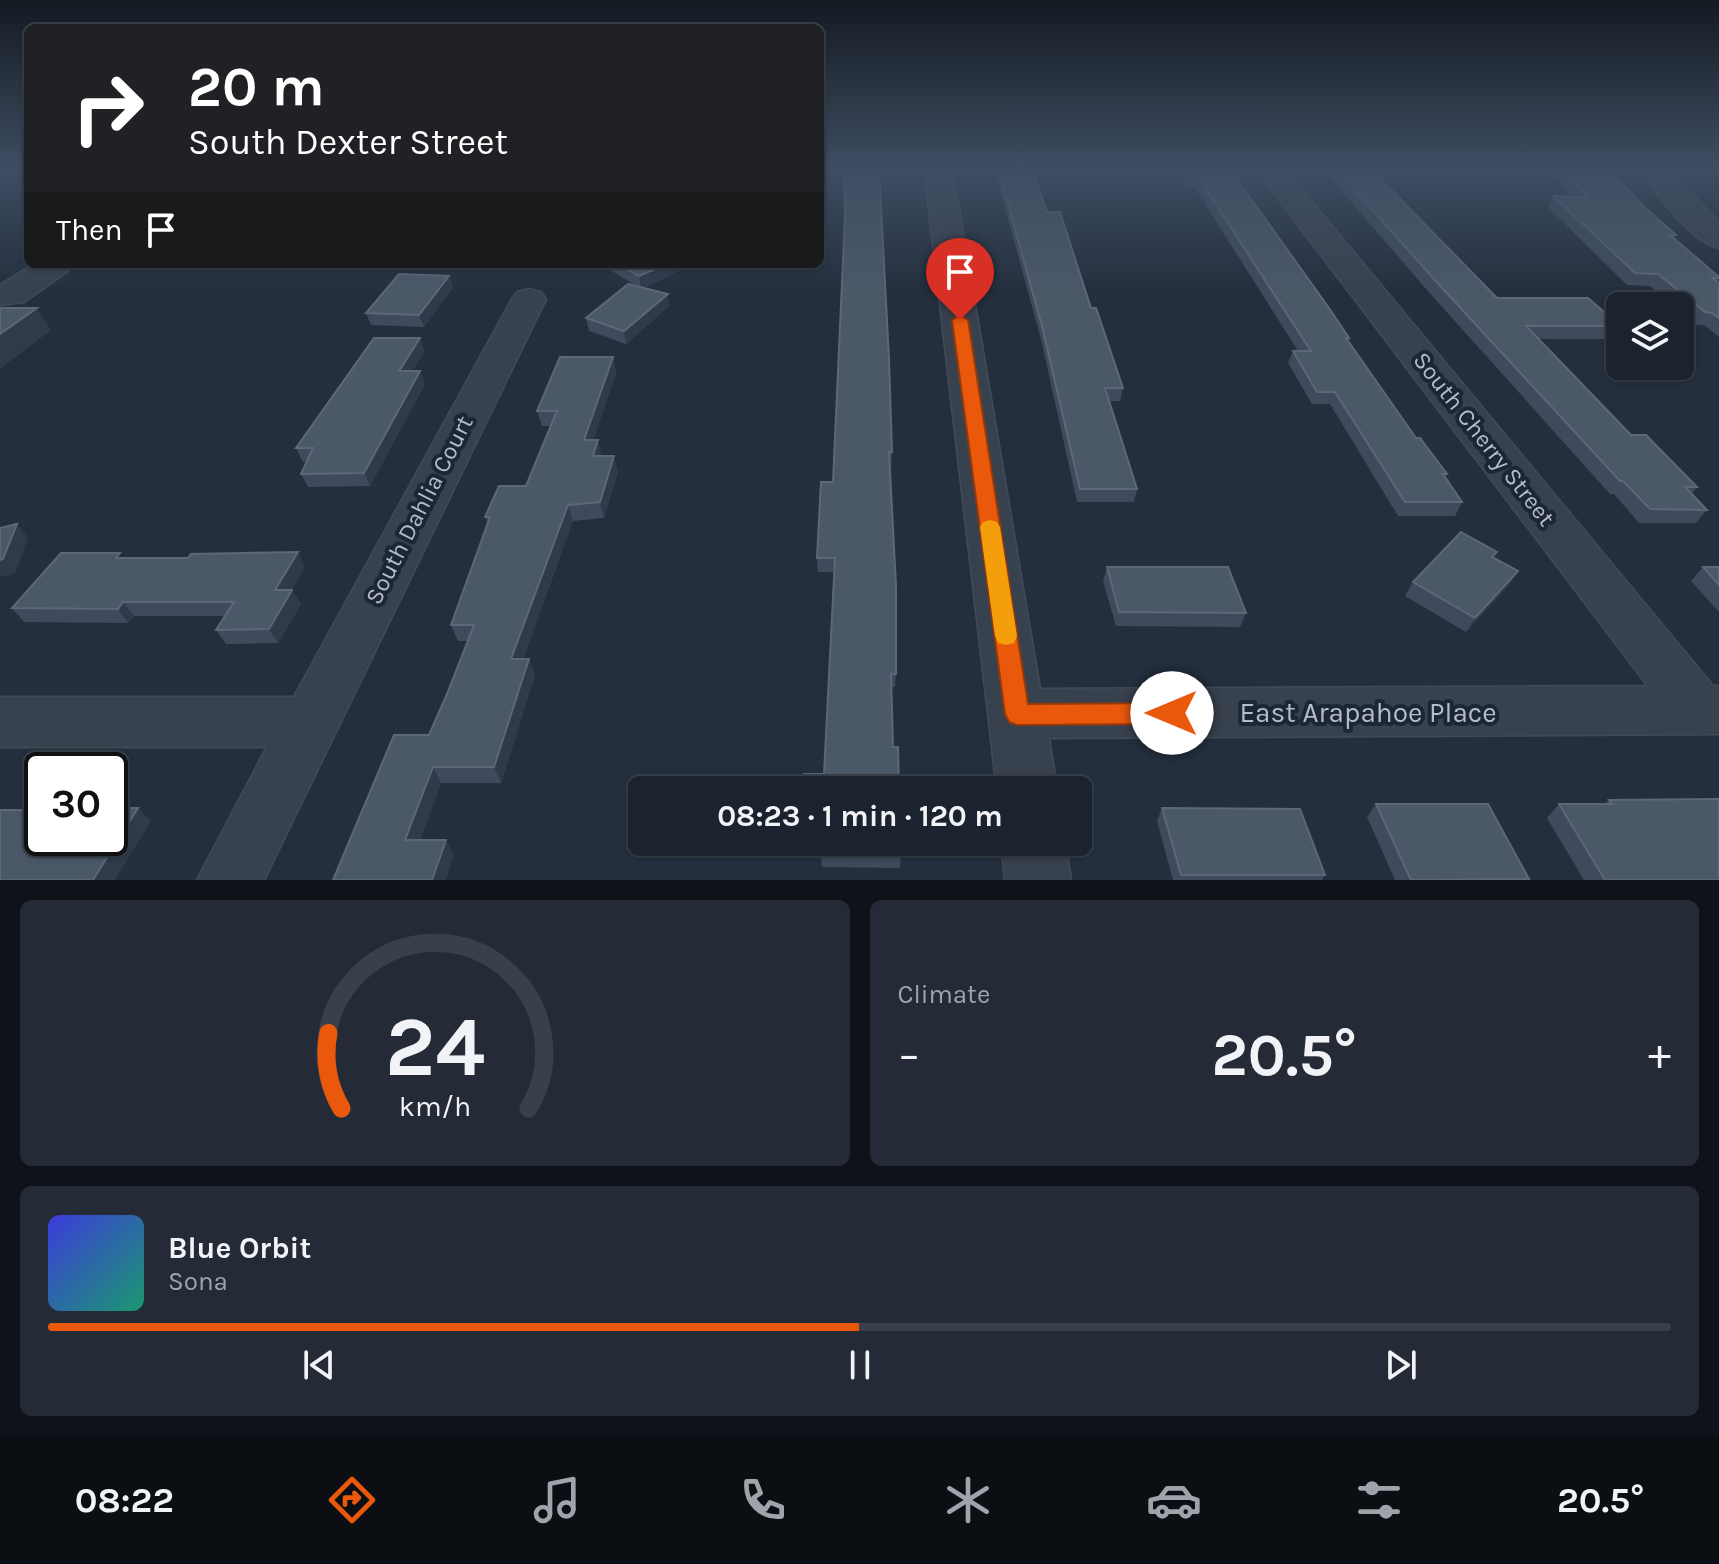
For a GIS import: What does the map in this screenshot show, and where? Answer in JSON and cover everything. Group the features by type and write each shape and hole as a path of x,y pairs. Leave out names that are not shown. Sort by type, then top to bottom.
{"street":[{"path":"944,209 1025,776"},
{"name":"South Cherry Street","path":"1302,209 1709,710"},
{"path":"1687,209 1719,239"},
{"path":"0,295 12,295 50,268"},
{"name":"South Dahlia Court","path":"230,880 529,299"},
{"name":"East Arapahoe Place","path":"1017,714 1709,710"},
{"path":"0,722 310,722"},
{"path":"1035,856 1038,880"}],"building":[{"path":"845,209 881,209 896,586 896,674 891,674 893,747 898,747 899,776 804,776 824,774 835,558 817,558 821,482 833,482"},
{"path":"1009,209 1060,212 1091,308 1096,308 1123,388 1105,388 1137,489 1080,489 1042,326"},
{"path":"1219,209 1258,209 1416,438 1420,438 1447,474 1443,474 1462,502 1405,502 1335,392 1317,392 1293,351 1311,351"},
{"path":"1372,209 1410,209 1497,298 1588,298 1606,314 1606,326 1526,326 1631,435 1646,435 1697,487 1685,487 1707,510 1650,509 1620,481"},
{"path":"1567,209 1647,209 1676,235 1670,235 1719,277 1712,278 1719,283 1719,318 1694,303 1694,292 1680,292 1658,274 1635,273"},
{"path":"625,268 658,268 639,276"},
{"path":"399,274 449,276 419,315 366,313"},
{"path":"628,284 668,294 624,331 586,318"},
{"path":"0,308 37,308 0,334"},
{"path":"374,338 420,338 399,371 420,371 364,473 301,474 313,448 296,448"},
{"path":"560,357 613,357 584,440 598,440 593,456 614,456 600,502 568,505 511,659 529,659 494,767 433,767 405,840 446,840 432,880 333,880 394,735 429,735 447,694 474,625 451,625 490,517 485,517 499,486 526,486 557,411 537,411"},
{"path":"17,524 3,559 0,560 0,528"},
{"path":"1461,532 1497,552 1492,557 1518,571 1475,618 1413,582"},
{"path":"298,552 275,590 292,590 269,629 216,630 234,602 123,602 118,609 12,608 61,553 120,553 116,558 188,558 191,554"},
{"path":"1107,567 1228,567 1246,613 1119,612"},
{"path":"1703,567 1719,567 1719,585"},
{"path":"1719,799 1719,880 1605,880 1559,804 1612,804 1609,800"},
{"path":"1376,804 1488,804 1529,879 1411,880"},
{"path":"128,808 138,808 128,824"},
{"path":"1162,808 1300,809 1325,875 1181,875"},
{"path":"0,810 24,810 24,856 108,856 93,880 0,880"}],"slow traffic":[{"path":"990,527 1006,636"}],"route":[{"path":"960,320 1017,714 1172,713"}]}
